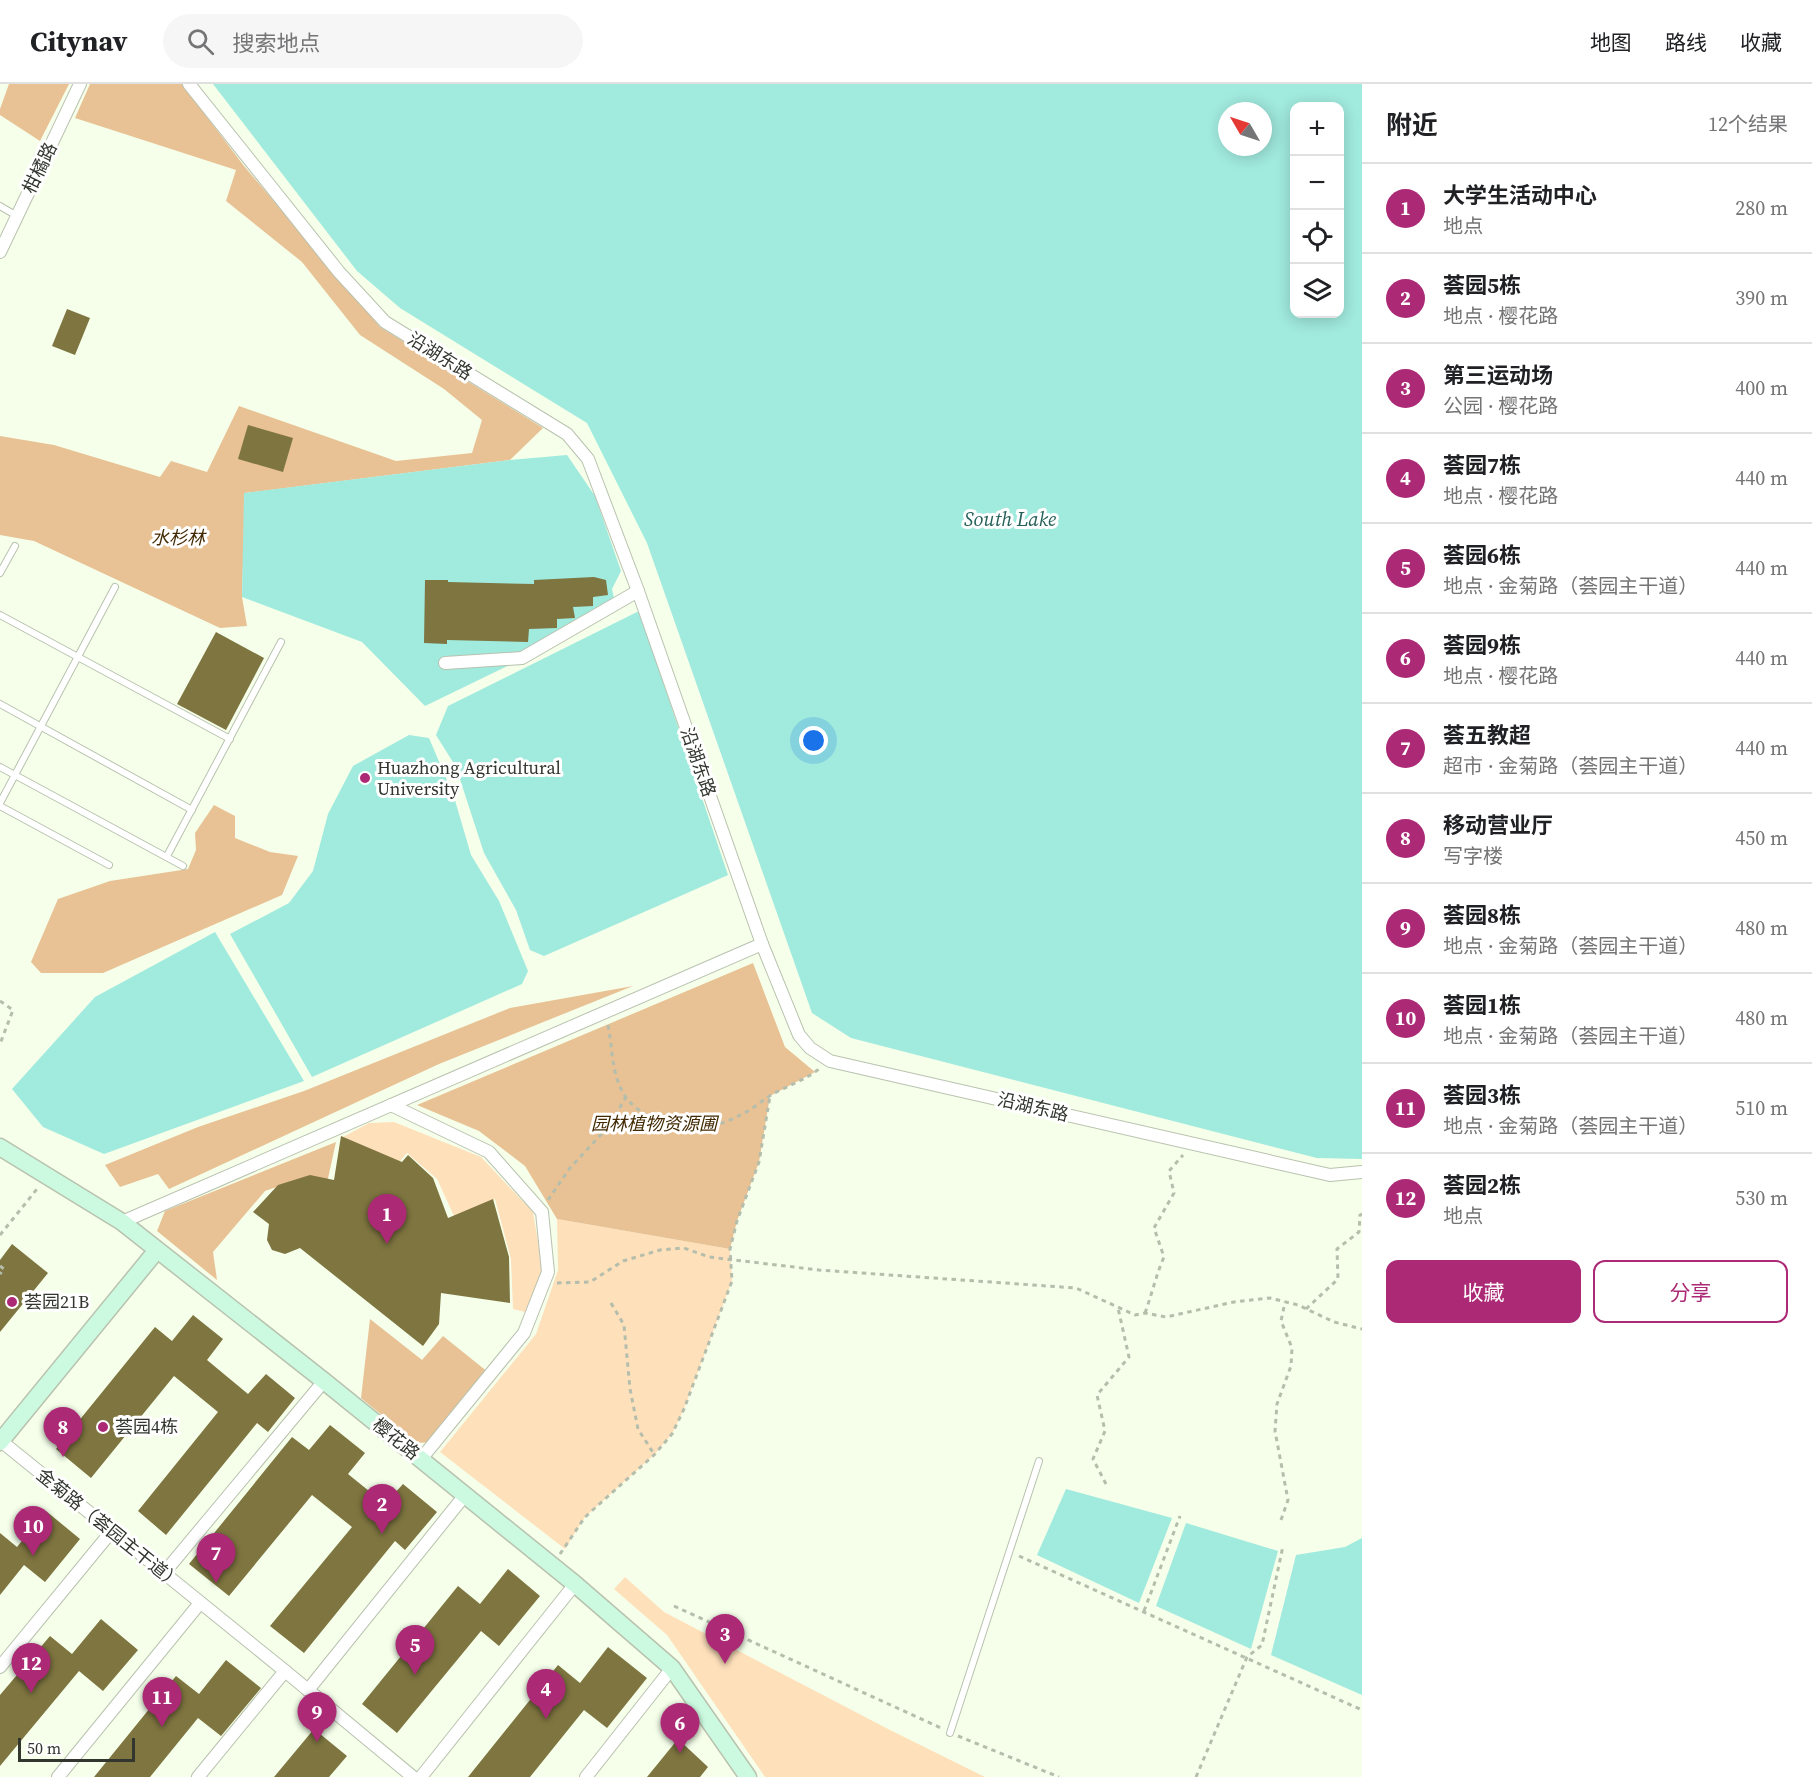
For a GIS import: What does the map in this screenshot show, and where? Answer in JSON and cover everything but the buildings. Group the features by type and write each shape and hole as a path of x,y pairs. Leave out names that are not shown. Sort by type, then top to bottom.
{"street":[{"name":"柑橘路","path":"0,252 80,84"},
{"name":"沿湖东路","path":"189,84 339,272 384,322 567,434 588,459 638,591 762,944 799,1035 810,1048 830,1061 1330,1174 1362,1172"},
{"path":"445,663 522,658 638,591"},
{"path":"122,1221 762,944"},
{"path":"391,1105 489,1152 542,1212 548,1272 524,1333 421,1459"},
{"name":"樱花路","path":"0,1147 122,1221 575,1584 672,1668 748,1777"},
{"path":"0,1442 157,1250"},
{"path":"164,1573 324,1381"},
{"name":"金菊路（荟园主干道）","path":"0,1442 413,1777"},
{"path":"308,1690 465,1495"},
{"path":"0,1667 111,1532"},
{"path":"421,1777 575,1584"},
{"path":"58,1777 200,1603"},
{"path":"586,1777 672,1668"},
{"path":"198,1777 285,1671"}],"lane":[{"path":"0,206 17,216"},
{"path":"0,573 15,546"},
{"path":"109,865 0,804 115,587"},
{"path":"0,615 230,739"},
{"path":"167,856 281,642"},
{"path":"0,704 192,810"},
{"path":"0,767 183,866"},
{"path":"950,1733 1039,1461"}],"path":[{"path":"0,1001 13,1010 0,1044"},
{"path":"605,1012 614,1068 618,1082 626,1096 638,1110 658,1122 677,1128 702,1129 749,1111 830,1061"},
{"path":"542,1212 554,1190 570,1168 608,1126 626,1096"},
{"path":"551,1565 565,1550 585,1517 654,1455 672,1434 684,1409 732,1281 730,1258 737,1221 759,1162 770,1096"},
{"path":"1145,1313 1154,1290 1157,1272 1164,1257 1154,1228 1174,1193 1169,1171 1193,1143"},
{"path":"0,1235 48,1176"},
{"path":"1306,1309 1338,1279 1337,1249 1359,1232 1360,1215 1362,1214"},
{"path":"543,1284 590,1282 623,1261 660,1250 684,1248 709,1257 819,1270 1076,1288 1135,1315 1145,1313 1166,1317 1234,1302 1270,1298 1306,1309 1334,1322 1362,1329"},
{"path":"0,1266 4,1269 0,1274"},
{"path":"1281,1520 1288,1500 1275,1431 1277,1404 1291,1366 1292,1348 1281,1321 1285,1302"},
{"path":"611,1304 624,1325 630,1389 638,1429 654,1455"},
{"path":"1106,1484 1093,1459 1105,1431 1097,1395 1129,1357 1118,1308"},
{"path":"1144,1611 1180,1516"},
{"path":"1196,1777 1247,1657 1262,1646 1283,1546"},
{"path":"1009,1551 1362,1710"},
{"path":"674,1606 950,1733 1059,1777"}],"shaded area":[{"path":"394,1122 481,1157 533,1212 543,1272 529,1313 513,1309 511,1259 495,1199 454,1216 437,1179 407,1153 399,1162 343,1137 369,1123"},
{"path":"557,1219 730,1249 732,1281 684,1409 672,1434 654,1455 585,1517 565,1549 440,1452 536,1334 558,1270"},
{"path":"625,1577 664,1612 985,1777 765,1777 667,1635 614,1589"}],"green space":[{"path":"9,84 69,84 40,141 0,115"},
{"name":"水杉林","path":"90,84 182,84 244,166 380,327 543,428 510,460 245,493 242,597 247,626 220,628 34,541 0,535 0,436 54,445 160,477 171,461 207,472 239,406 396,461 472,453 482,420 444,389 360,335 302,262 226,201 236,170 75,118"},
{"path":"214,805 235,816 235,838 270,852 298,856 282,895 103,973 41,973 31,962 58,899 110,881 188,869 196,850 195,833"},
{"name":"园林植物资源圃","path":"753,963 785,1047 815,1072 770,1096 759,1162 737,1221 730,1249 557,1219 525,1166 479,1131 417,1105"},
{"path":"633,986 439,1064 169,1189 158,1174 120,1187 105,1165 198,1127 304,1091 510,1008"},
{"path":"336,1142 327,1183 303,1178 265,1191 213,1252 217,1280 157,1231 165,1211"},
{"path":"370,1319 422,1360 443,1336 489,1373 434,1442 416,1443 361,1398"}],"water":[{"name":"South Lake","path":"213,84 1362,84 1362,1159 1317,1158 851,1038 812,1013 647,543 587,423 400,308 357,271"},
{"path":"567,455 595,496 621,571 612,589 616,608 522,659 425,706 362,642 242,597 244,493"},
{"path":"639,611 728,875 544,956 530,950 516,910 484,853 456,767 436,735 448,706"},
{"path":"409,735 429,738 454,797 471,855 499,901 528,971 522,984 312,1077 230,934 289,903 313,871 328,814 353,766"},
{"path":"215,932 304,1081 104,1154 43,1127 12,1089 95,997"},
{"path":"1066,1489 1172,1518 1139,1603 1037,1555"},
{"path":"1186,1523 1278,1551 1251,1649 1156,1606"},
{"path":"1362,1538 1362,1695 1271,1655 1296,1555 1345,1547"}],"place":[{"name":"Huazhong Agricultural University","path":"365,778"},
{"name":"大学生活动中心","path":"387,1244"},
{"name":"荟园21B","path":"12,1302"},
{"name":"荟园4栋","path":"103,1427"},
{"name":"移动营业厅","path":"63,1457"},
{"name":"荟园5栋","path":"382,1534"},
{"name":"荟园1栋","path":"33,1556"},
{"name":"荟五教超","path":"216,1583"},
{"name":"第三运动场","path":"725,1664"},
{"name":"荟园6栋","path":"415,1675"},
{"name":"荟园2栋","path":"31,1693"},
{"name":"荟园7栋","path":"546,1719"},
{"name":"荟园3栋","path":"162,1727"},
{"name":"荟园8栋","path":"317,1742"},
{"name":"荟园9栋","path":"680,1753"}]}
